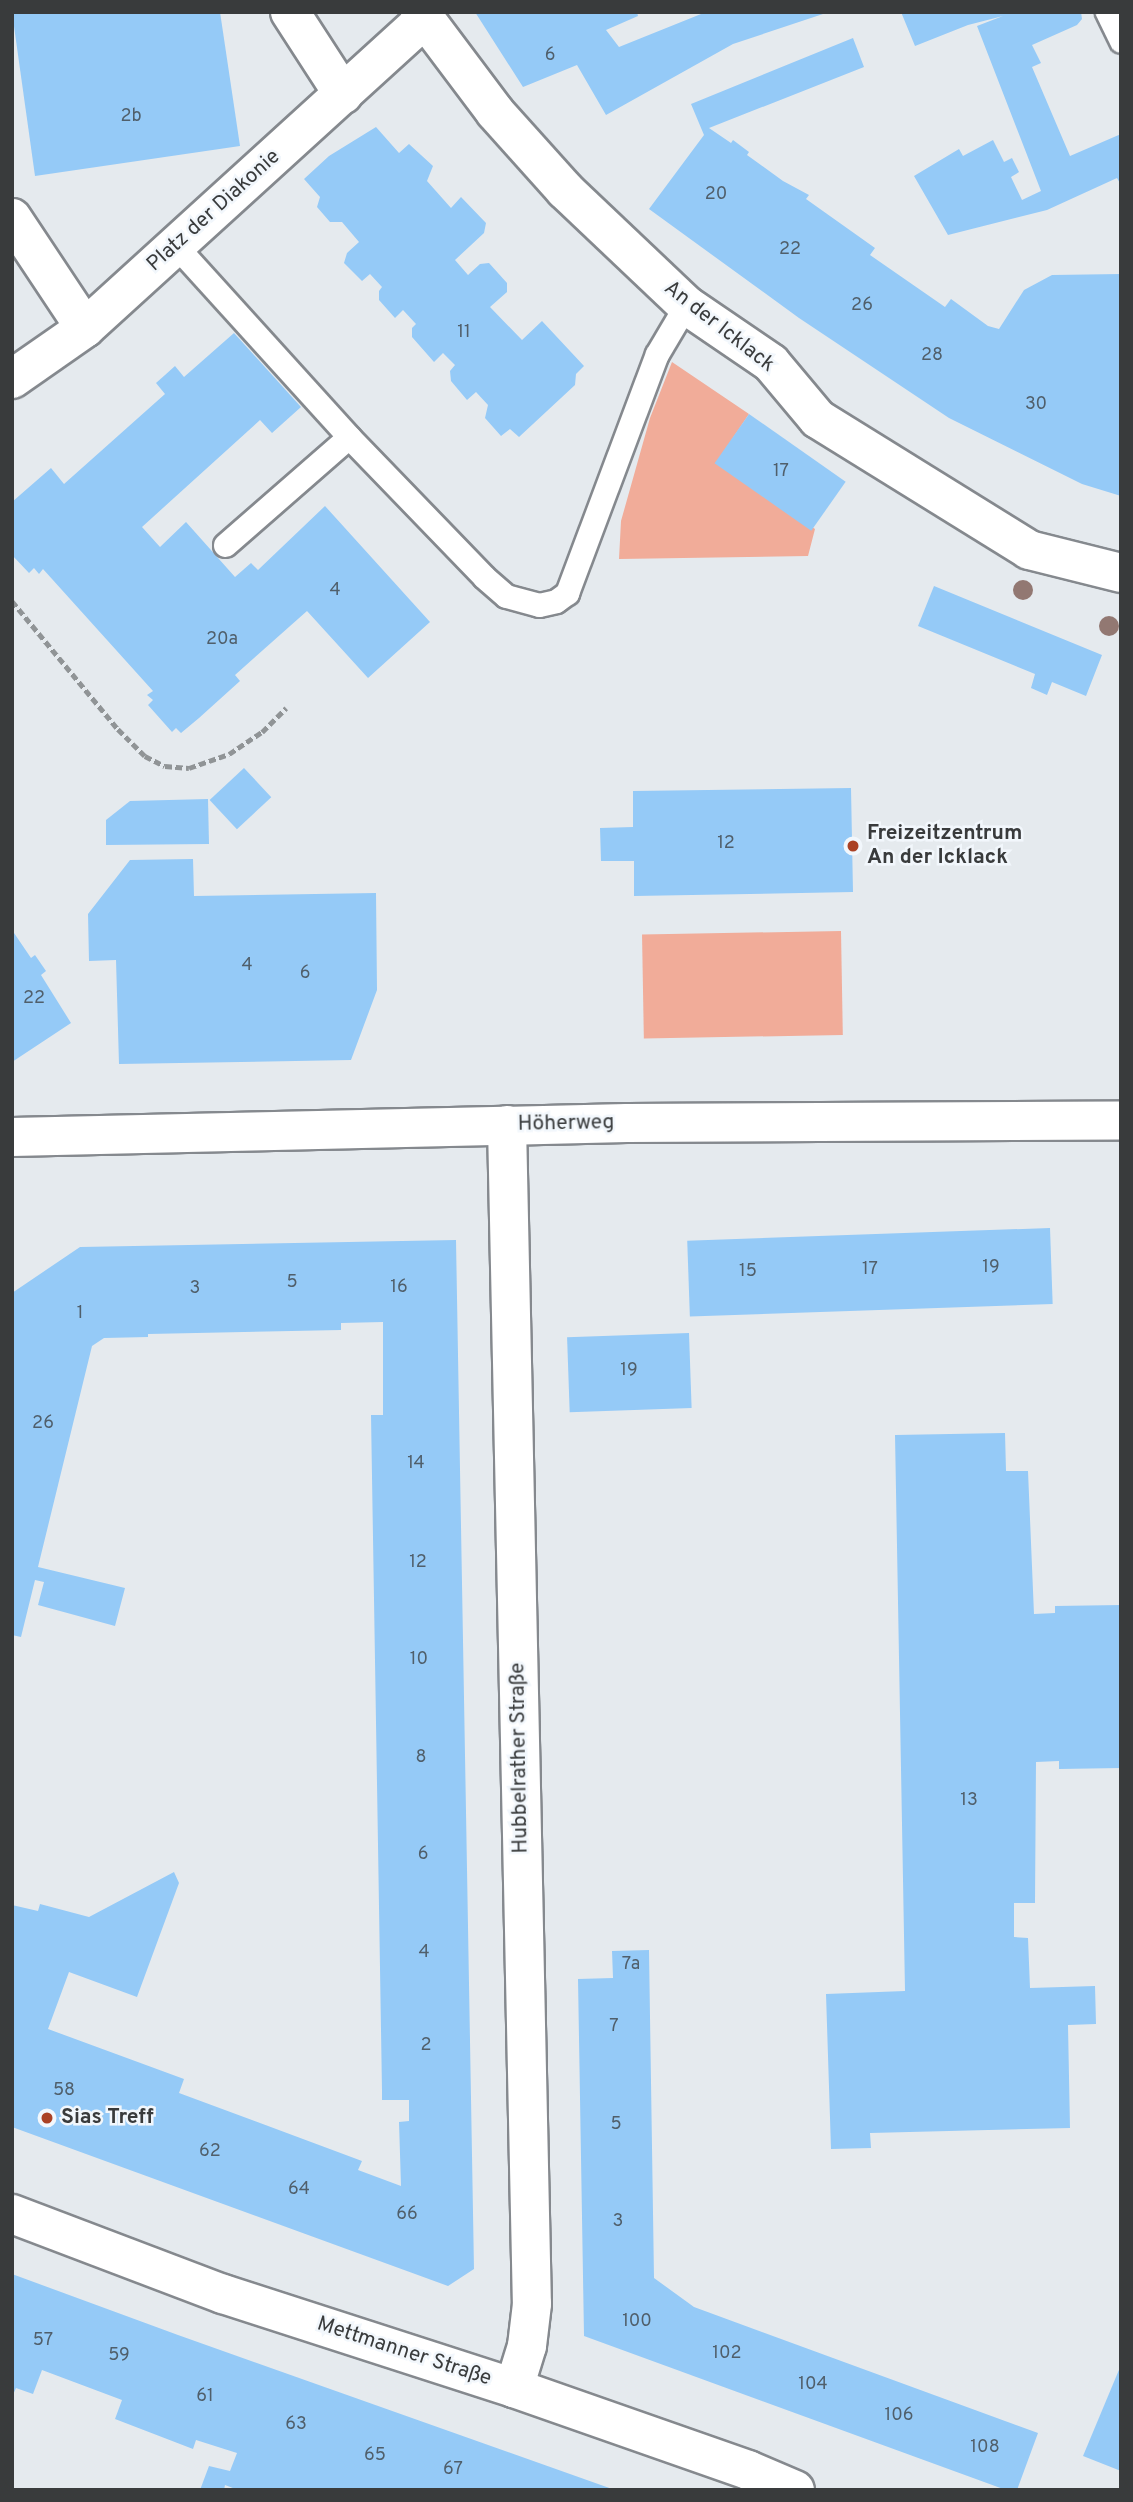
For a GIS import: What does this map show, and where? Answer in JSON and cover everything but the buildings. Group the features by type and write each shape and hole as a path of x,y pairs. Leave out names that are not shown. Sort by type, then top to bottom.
{"street":[{"path":"290,12 342,94"},
{"name":"Platz der Diakonie","path":"12,379 85,328 342,94 422,16"},
{"name":"An der Icklack","path":"422,16 495,112 565,190 686,305 771,363 818,419 1030,550 1121,573"},
{"path":"12,218 85,328"},
{"name":"Höherweg","path":"12,1137 507,1125 1121,1119"},
{"name":"Hubbelrather Straße","path":"507,1125 533,2304 527,2346 514,2388"},
{"name":"Mettmanner Straße","path":"12,2214 223,2294 514,2388 748,2470 795,2490"}],"lane":[{"path":"1107,12 1121,41"},
{"path":"176,246 349,437 506,596 539,605 556,601 567,593 657,354 686,305"},
{"path":"225,545 349,437"}],"path":[{"path":"12,601 118,729 145,756 164,766 189,768 229,754 262,732 286,708"}],"shaded area":[{"path":"672,362 749,414 716,463 815,529 808,556 619,559 621,521 650,418"},
{"path":"841,931 843,1035 644,1038 642,934"}],"place":[{"name":"Freizeitzentrum An der Icklack","path":"853,846"},
{"name":"Sias Treff","path":"47,2118"}]}
